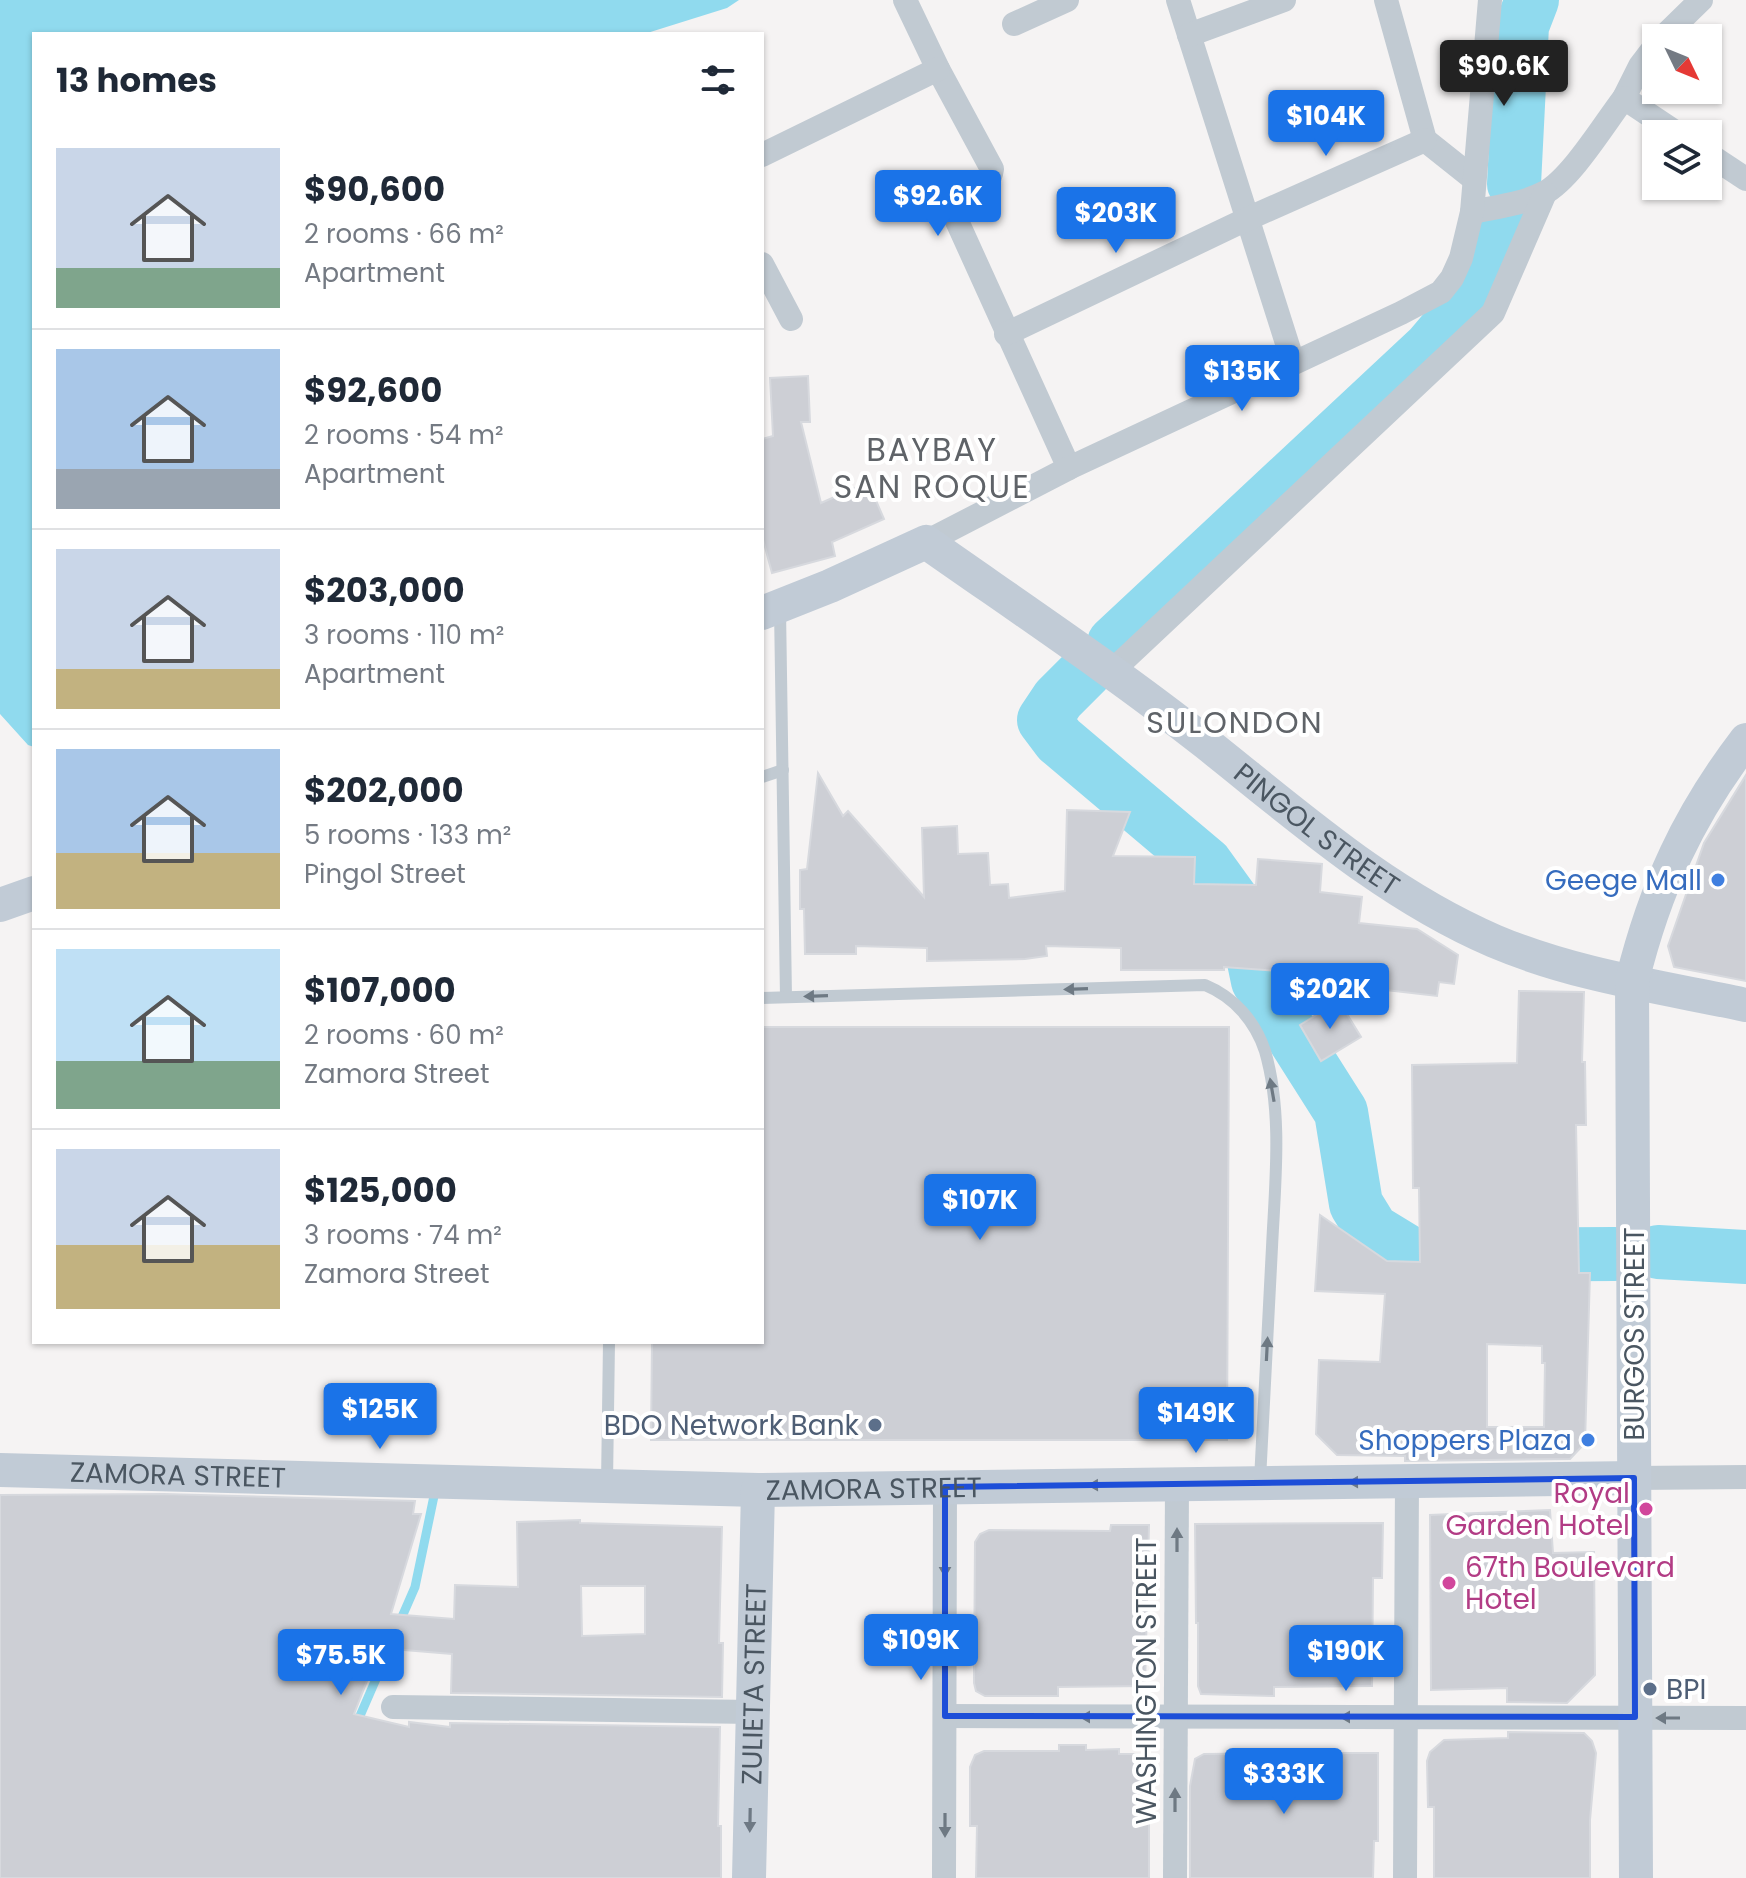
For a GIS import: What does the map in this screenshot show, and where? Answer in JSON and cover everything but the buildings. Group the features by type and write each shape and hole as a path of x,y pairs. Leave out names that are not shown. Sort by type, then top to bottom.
{"street":[{"path":"905,0 992,169 991,179 959,208 956,219 1069,468"},
{"path":"1014,24 1067,0"},
{"path":"1178,0 1293,362"},
{"path":"1189,35 1284,0"},
{"path":"1386,0 1425,140 1474,179"},
{"path":"771,610 926,542 1069,468 1441,292 1461,258 1472,212 1490,0"},
{"path":"1676,24 1701,0"},
{"path":"1472,212 1545,193 1563,179 1624,98 1642,66"},
{"path":"764,154 938,69"},
{"path":"1624,98 1657,120"},
{"path":"1006,334 1247,219 1425,140"},
{"path":"1722,163 1746,179"},
{"path":"1112,671 1493,313 1545,193"},
{"path":"764,268 791,319"},
{"name":"PINGOL STREET","path":"926,542 1112,671 1330,844 1445,918 1539,959 1746,1005"},
{"name":"BURGOS STREET","path":"1636,1878 1632,981 1645,932 1667,872 1686,832 1746,740"},
{"path":"0,905 32,894"},
{"name":"ZAMORA STREET","path":"0,1470 758,1490 1746,1477"},
{"path":"1405,1878 1407,1481"},
{"name":"WASHINGTON STREET","path":"1175,1878 1177,1484"},
{"path":"944,1878 945,1487"},
{"name":"ZULIETA STREET","path":"749,1878 758,1490"},
{"path":"393,1707 753,1712"},
{"path":"945,1716 1746,1718"}],"lane":[{"path":"771,610 783,770 786,997"},
{"path":"764,776 783,770"},
{"path":"764,998 1205,985 1221,992 1238,1006 1264,1050 1274,1102 1275,1181 1260,1483"},
{"path":"607,1486 609,1344"}],"highlighted area":[{"path":"1634,1478 1635,1717 945,1716 945,1487"}],"water":[{"path":"0,0 739,0 727,8 650,32 32,32 32,746 0,714"}],"waterway":[{"path":"1514,184 1522,26 1532,0"},
{"path":"1114,643 1430,348 1492,275 1501,252 1506,225"},
{"path":"1086,671 1058,699 1044,720 1059,740 1206,864 1245,918 1258,981 1341,1112 1356,1204 1372,1230 1413,1255 1615,1254"},
{"path":"1658,1252 1746,1257"},
{"path":"398,1626 415,1587 434,1496"},
{"path":"356,1725 393,1640"}],"place":[{"name":"Geege Mall","path":"1718,880"},
{"name":"BDO Network Bank","path":"875,1425"},
{"name":"Shoppers Plaza","path":"1588,1440"},
{"name":"Royal Garden Hotel","path":"1646,1509"},
{"name":"67th Boulevard Hotel","path":"1449,1583"},
{"name":"BPI","path":"1650,1689"}],"district":[{"name":"BAYBAY SAN ROQUE","path":"932,468"},
{"name":"SULONDON","path":"1235,722"}]}
